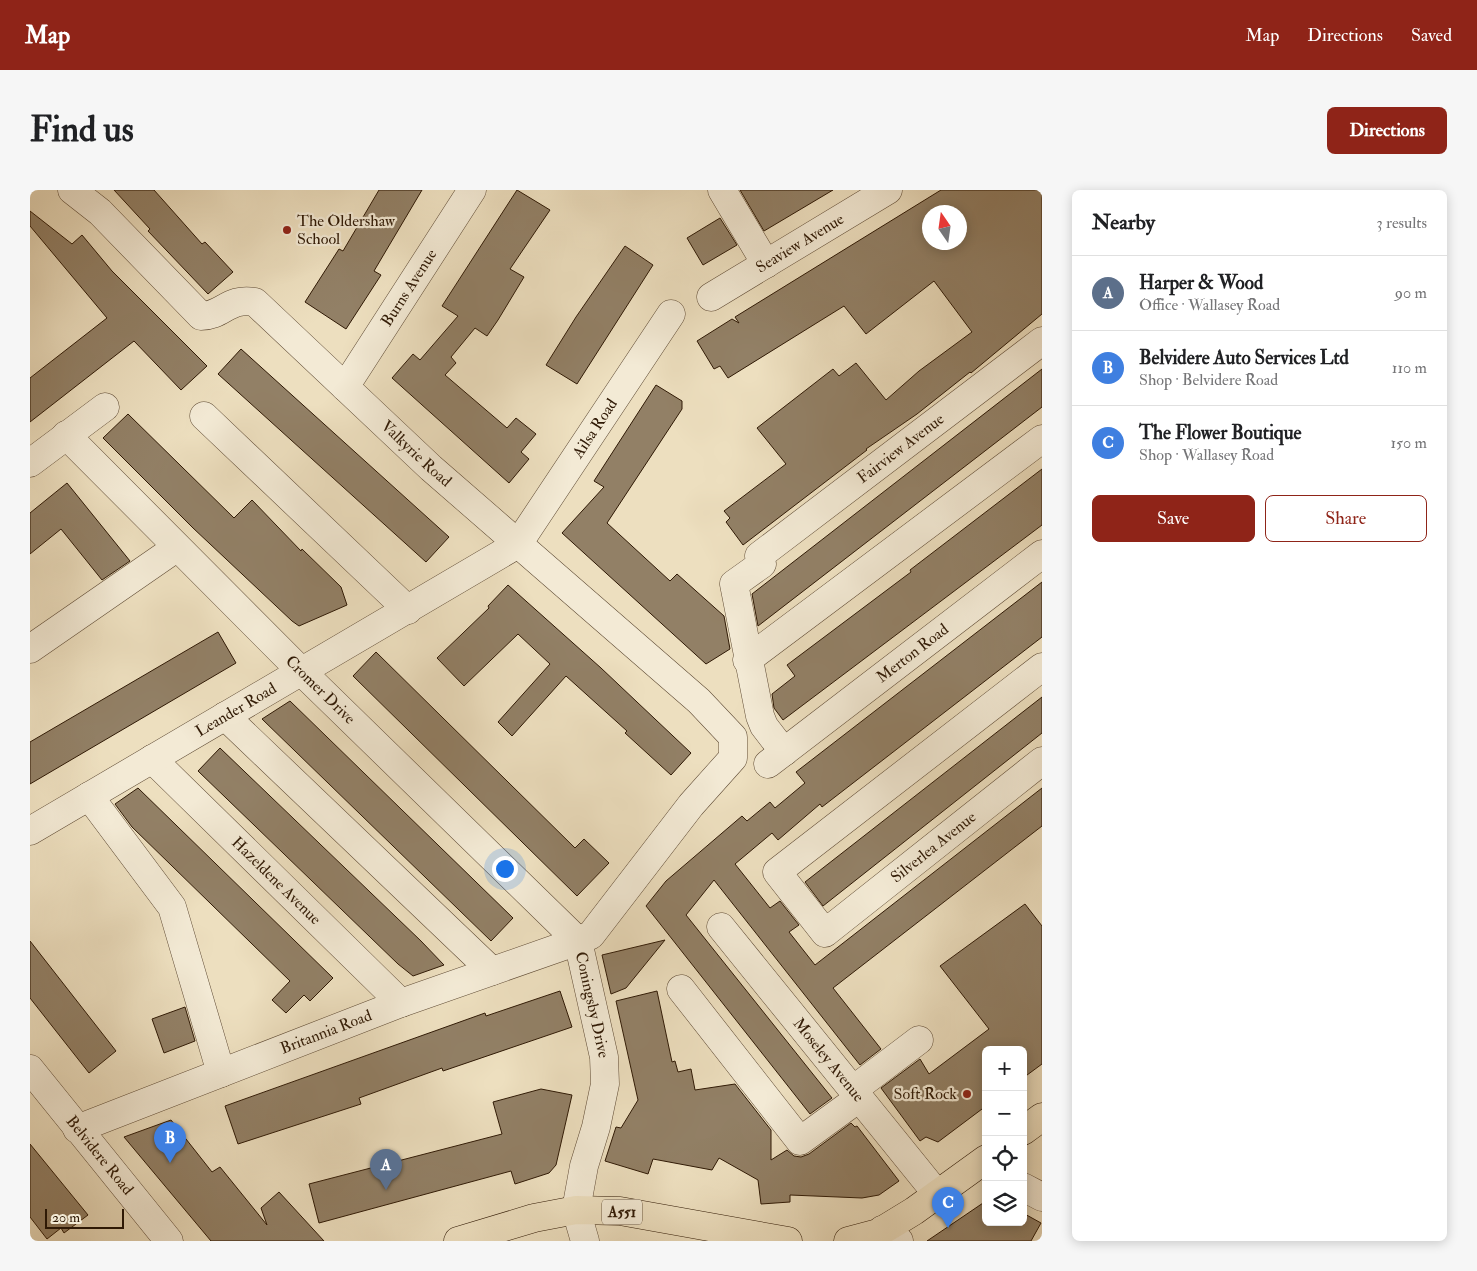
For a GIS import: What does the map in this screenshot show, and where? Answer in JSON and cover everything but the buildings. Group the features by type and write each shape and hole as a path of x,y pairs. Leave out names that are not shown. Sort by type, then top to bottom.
{"main road":[{"path":"1027,1128 1042,1116"},
{"path":"848,1241 891,1236 937,1194 982,1164"},
{"name":"A551","path":"458,1241 534,1218 576,1210 620,1211 788,1241"}],"street":[{"name":"Burns Avenue","path":"345,387 472,190"},
{"path":"722,190 766,264"},
{"name":"Seaview Avenue","path":"710,296 888,190"},
{"name":"Valkyrie Road","path":"89,199 200,316 210,316 234,302 244,300 255,302 431,468 699,701 733,737"},
{"name":"Ailsa Road","path":"518,544 671,314"},
{"name":"Fairview Avenue","path":"747,660 734,584 762,564 759,556 1042,342"},
{"path":"30,463 105,407"},
{"path":"204,416 408,610"},
{"name":"Cromer Drive","path":"66,436 176,548 578,941"},
{"path":"747,660 1042,439"},
{"name":"Leander Road","path":"30,831 518,544"},
{"path":"30,649 176,548"},
{"name":"Merton Road","path":"747,660 764,726 776,758 1042,554"},
{"name":"Silverlea Avenue","path":"1042,667 777,872 825,933 1042,761"},
{"path":"226,716 492,971"},
{"name":"Coningsby Drive","path":"576,1210 584,1166 596,1127 605,1084 604,1057 578,941 591,935 691,805 733,758 733,737"},
{"name":"Hazeldene Avenue","path":"152,759 401,1003"},
{"path":"88,796 172,908 221,1073"},
{"name":"Moseley Avenue","path":"721,927 937,1194"},
{"name":"Britannia Road","path":"77,1129 401,1003 578,941"},
{"path":"681,989 800,1141 919,1040"},
{"name":"Belvidere Road","path":"30,1070 169,1241"},
{"path":"1027,1189 1042,1197"},
{"path":"576,1210 585,1241"}],"place":[{"name":"The Oldershaw School","path":"287,230"},
{"name":"Soft Rock","path":"967,1094"},
{"name":"Belvidere Auto Services Ltd","path":"170,1163"},
{"name":"Harper & Wood","path":"386,1190"},
{"name":"The Flower Boutique","path":"948,1228"}]}
